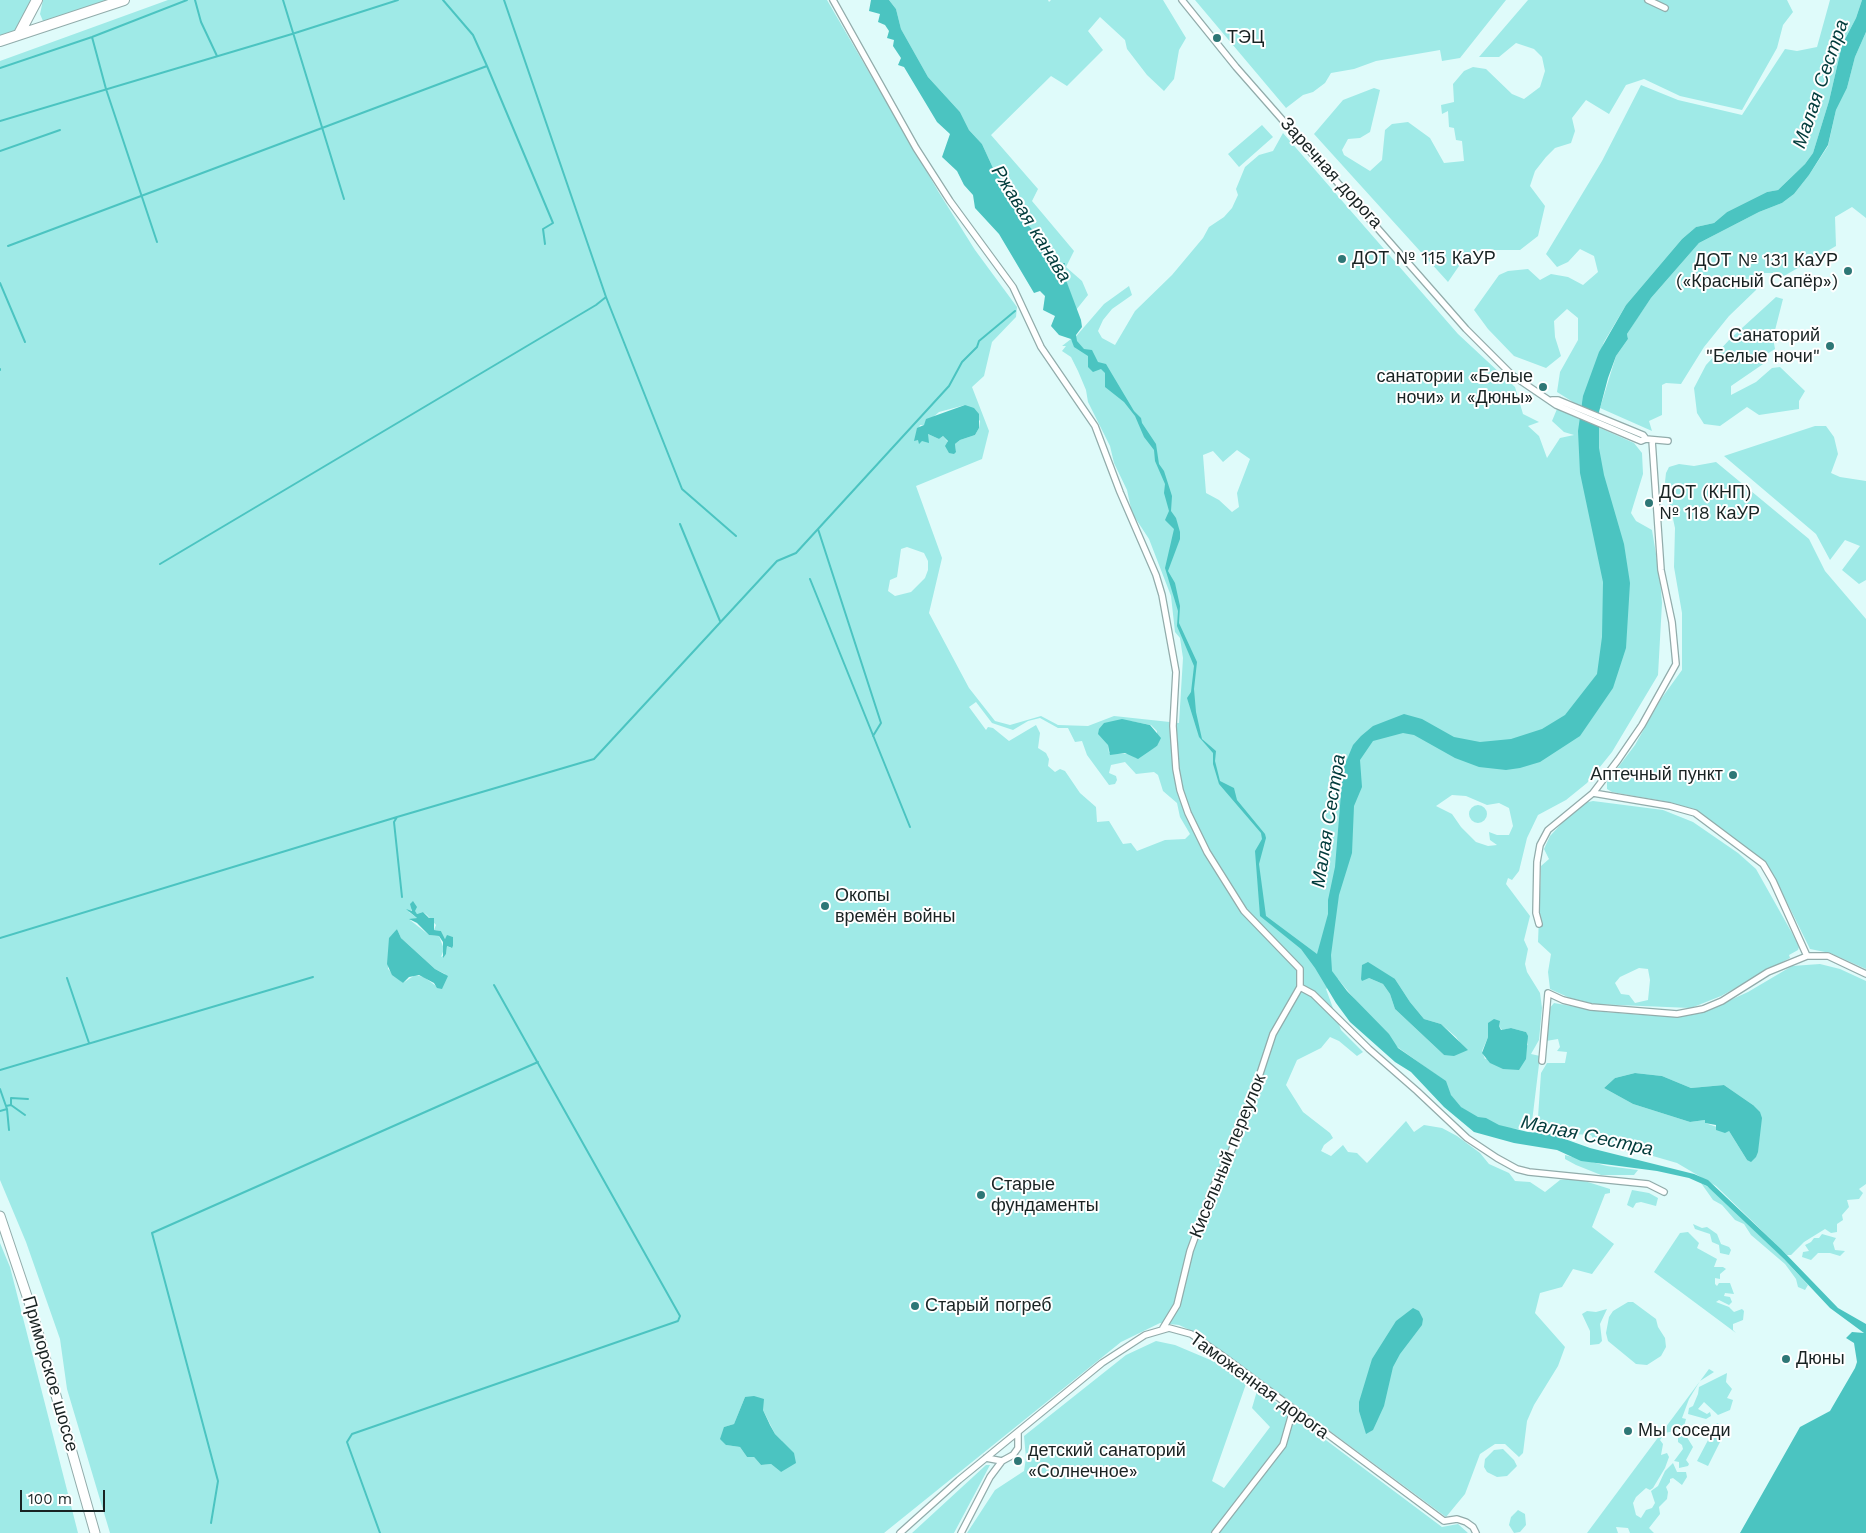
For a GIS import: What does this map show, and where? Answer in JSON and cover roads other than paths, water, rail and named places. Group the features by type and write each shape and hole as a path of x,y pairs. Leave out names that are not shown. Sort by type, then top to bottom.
{"highway":[{"path":"19,34 37,0"},
{"path":"0,41 124,0"}],"main road":[{"name":"Приморское шоссе","path":"0,1216 34,1319 96,1533"}],"street":[{"path":"833,0 916,148 950,201 1013,287 1041,347 1095,426 1120,492 1156,575 1164,603 1176,672 1173,726 1176,768 1180,790 1188,813 1207,852 1244,911 1300,969 1300,987 1313,994 1368,1050 1417,1091 1467,1138 1517,1169 1529,1172 1648,1184 1664,1192"},
{"name":"Заречная дорога","path":"1182,0 1236,67 1466,329 1512,375 1556,402 1646,439"},
{"path":"1648,0 1665,8"},
{"path":"1539,924 1536,913 1537,862 1540,845 1548,830 1593,793 1618,760 1642,725 1676,664 1672,622 1661,570 1646,439 1668,440"},
{"path":"1593,793 1670,806 1695,813 1739,845 1763,864 1773,880 1807,956"},
{"path":"1542,1061 1548,993 1563,1000 1591,1007 1677,1014 1703,1009 1722,1001 1768,972 1807,956 1828,956 1866,974"},
{"name":"Кисельный переулок","path":"1163,1328 1177,1305 1190,1251 1214,1185 1229,1157 1255,1092 1273,1034 1300,987"},
{"path":"900,1533 986,1458 1102,1363 1145,1335 1163,1328"},
{"name":"Таможенная дорога","path":"1163,1328 1174,1328 1191,1334 1258,1380 1293,1410 1444,1521 1457,1519 1466,1522 1474,1527 1476,1533"},
{"path":"1215,1533 1283,1445 1293,1410"},
{"path":"961,1533 990,1477 1002,1461 1014,1455 1018,1448 1018,1433"},
{"path":"986,1458 1002,1461"}],"waterway":[{"path":"0,68 92,37 187,0"},
{"path":"195,0 201,22 217,56"},
{"path":"283,0 344,199"},
{"path":"0,121 292,34 398,0"},
{"path":"443,0 473,35 553,223 543,229 545,244"},
{"path":"160,564 596,305 606,297 504,0"},
{"path":"92,37 106,89 157,242"},
{"path":"8,246 487,66"},
{"path":"0,151 60,130"},
{"path":"0,283 25,342"},
{"path":"606,297 682,489 736,536"},
{"path":"402,897 394,822 397,817 594,759 777,561 796,553 949,386 962,362 977,347 979,341 1015,311"},
{"path":"680,524 720,621"},
{"path":"818,529 881,723 873,736"},
{"path":"810,579 910,827"},
{"path":"0,938 397,817"},
{"path":"0,1070 313,977"},
{"path":"67,978 89,1043"},
{"path":"380,1533 347,1442 352,1434 678,1321 680,1316 494,985"},
{"path":"211,1523 218,1481 152,1233 538,1062"},
{"path":"0,1089 7,1109 9,1130"},
{"path":"11,1105 11,1098 28,1099"},
{"path":"6,1106 11,1105 25,1115"},
{"path":"0,1111 7,1109"}],"place":[{"name":"ТЭЦ","path":"1217,38"},
{"name":"ДОТ № 115 КаУР","path":"1342,259"},
{"name":"ДОТ № 131 КаУР («Красный Сапёр»)","path":"1848,271"},
{"name":"Санаторий \"Белые ночи\"","path":"1830,346"},
{"name":"санатории «Белые ночи» и «Дюны»","path":"1543,387"},
{"name":"ДОТ (КНП) № 118 КаУР","path":"1649,503"},
{"name":"Аптечный пункт","path":"1733,775"},
{"name":"Окопы времён войны","path":"825,906"},
{"name":"Старые фундаменты","path":"981,1195"},
{"name":"Старый погреб","path":"915,1306"},
{"name":"Дюны","path":"1786,1359"},
{"name":"Мы соседи","path":"1628,1431"},
{"name":"детский санаторий «Солнечное»","path":"1018,1461"}],"water label":[{"name":"Малая Сестра","path":"1821,84"},
{"name":"Ржавая канава","path":"1031,224"},
{"name":"Малая Сестра","path":"1329,821"},
{"name":"Малая Сестра","path":"1587,1136"}]}
